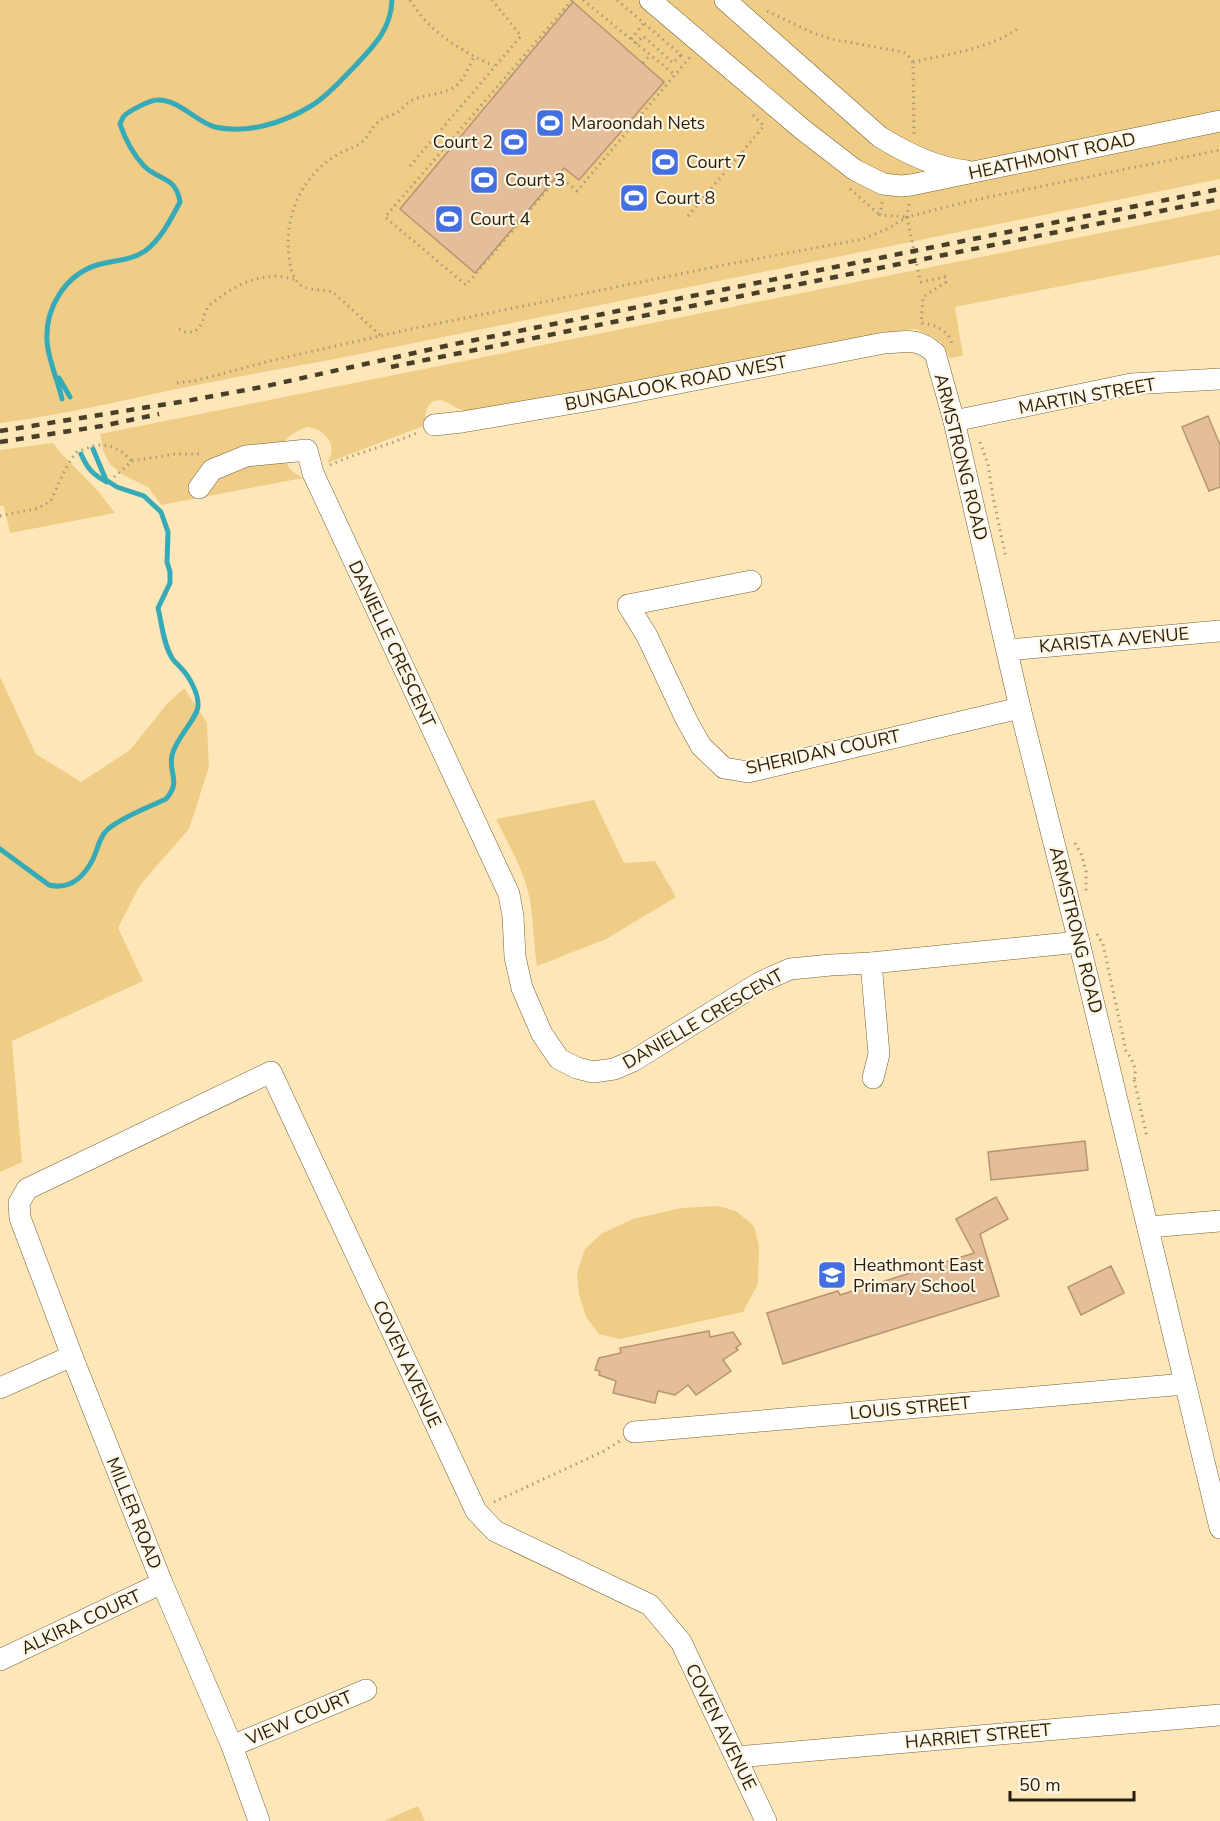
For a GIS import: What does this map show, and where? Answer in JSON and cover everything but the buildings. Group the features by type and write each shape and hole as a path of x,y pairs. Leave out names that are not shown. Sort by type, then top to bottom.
{"street":[{"path":"650,0 802,129 855,170 883,184"},
{"path":"725,0 873,132 914,155 949,168 982,171"},
{"name":"HEATHMONT ROAD","path":"883,184 911,185 1220,121"},
{"name":"ARMSTRONG ROAD","path":"920,332 927,345 935,353 964,419 1020,708 1087,936 1149,1227 1220,1528"},
{"name":"BUNGALOOK ROAD WEST","path":"434,425 597,399 884,343 920,332"},
{"name":"MARTIN STREET","path":"964,419 1131,384 1220,379"},
{"name":"DANIELLE CRESCENT","path":"199,488 212,470 246,456 306,450 313,473 509,894 513,915 515,957 522,988 542,1034 559,1059 577,1068 593,1072 614,1069 633,1061 759,983 790,969 831,964 871,963 1087,936"},
{"name":"SHERIDAN COURT","path":"751,581 628,605 647,636 701,746 724,768 748,772 1020,708"},
{"name":"KARISTA AVENUE","path":"1007,650 1220,631"},
{"path":"871,963 879,1054 873,1078"},
{"name":"COVEN AVENUE","path":"19,1203 27,1189 271,1072 476,1511 495,1531 650,1605 681,1642 766,1821"},
{"name":"MILLER ROAD","path":"19,1203 20,1218 72,1356 162,1583 232,1746 259,1821"},
{"path":"1149,1227 1220,1221"},
{"path":"0,1388 72,1356"},
{"name":"LOUIS STREET","path":"634,1432 1185,1384"},
{"name":"ALKIRA COURT","path":"0,1659 162,1583"},
{"name":"VIEW COURT","path":"232,1746 366,1690"},
{"name":"HARRIET STREET","path":"737,1757 1220,1715"}],"path":[{"path":"410,0 435,32 474,57 495,67"},
{"path":"410,166 521,36 492,0"},
{"path":"572,0 385,217 466,285 559,176 577,191 595,165 686,62"},
{"path":"583,0 675,75"},
{"path":"765,10 831,39 903,52 908,55 913,63 914,155"},
{"path":"631,39 644,23"},
{"path":"913,63 988,44 1019,28"},
{"path":"636,44 643,36 673,63 681,55"},
{"path":"643,63 651,55"},
{"path":"295,280 288,242 291,215 304,184 335,156 362,142 376,123 420,97 452,89 462,78 474,57"},
{"path":"687,216 765,126 753,115"},
{"path":"177,383 194,381 381,336 724,265 853,241 889,228 907,217 974,200 1220,150"},
{"path":"883,184 880,215 907,217"},
{"path":"911,185 907,217 920,280 921,282 945,277 946,282 923,297 920,332"},
{"path":"179,329 194,332 201,326 208,307 227,292 246,282 286,277 309,289 333,292 381,336"},
{"path":"920,332 928,323 941,329 951,338 953,348"},
{"path":"964,419 978,437 987,464 1006,552 1006,565"},
{"path":"313,473 346,458 395,443 434,425"},
{"path":"0,516 39,508 51,500 64,472 77,452 96,445 110,446 121,450 132,461"},
{"path":"114,477 120,471"},
{"path":"1073,836 1075,845 1083,856 1087,894"},
{"path":"1087,936 1103,944 1126,1051 1125,1059"},
{"path":"1126,1051 1132,1059 1136,1075 1134,1080 1130,1076"},
{"path":"476,1511 604,1451 634,1432"}],"shaded area":[{"path":"0,0 1220,0 1220,179 335,359 204,383 70,412 0,423"},
{"path":"1220,209 1220,255 955,307 963,356 950,358 941,342 916,329 890,332 479,413 466,412 440,400 429,406 426,425 327,463 331,454 331,446 324,434 307,427 294,433 289,436 284,445 284,456 291,470 303,478 161,505 148,487 123,475 109,463 103,450 100,434"},
{"path":"53,443 98,491 115,513 10,533 4,506 0,506 0,450"},
{"path":"0,677 36,754 81,782 130,750 166,705 184,688 207,723 209,767 189,829 140,885 118,928 143,981 12,1041 22,1162 0,1172"},
{"path":"594,800 624,863 655,861 676,897 606,939 537,966 528,892 518,864 496,819"},
{"path":"718,1206 736,1211 754,1226 759,1246 758,1284 743,1312 620,1339 599,1334 586,1317 579,1294 577,1274 585,1249 601,1234 633,1219 681,1208"},
{"path":"418,1806 425,1821 384,1821"}],"waterway":[{"path":"62,399 47,341 49,317 59,294 75,276 86,270 97,265 134,257 145,251 161,235 180,202 171,183 144,166 133,151 120,124 123,117 130,111 157,100 173,103 201,121 227,129 265,126 289,117 323,97 369,51 385,28 392,0"},
{"path":"59,378 70,397"},
{"path":"0,849 49,885 63,886 76,881 89,865 108,829 128,816 166,799 171,792 174,782 172,755 197,711 197,696 190,680 169,652 158,608 170,583 167,562 168,532 161,512 144,496 117,487 106,480 93,449"},
{"path":"81,454 91,471 107,482"}],"railway":[{"path":"0,431 262,387 450,345 1220,189"},
{"path":"391,367 1220,199"},
{"path":"0,442 102,426 159,414"}],"place":[{"name":"Maroondah Nets","path":"550,123"},
{"name":"Court 2","path":"514,142"},
{"name":"Court 7","path":"665,162"},
{"name":"Court 3","path":"484,180"},
{"name":"Court 8","path":"634,198"},
{"name":"Court 4","path":"449,219"},
{"name":"Heathmont East Primary School","path":"832,1275"}]}
